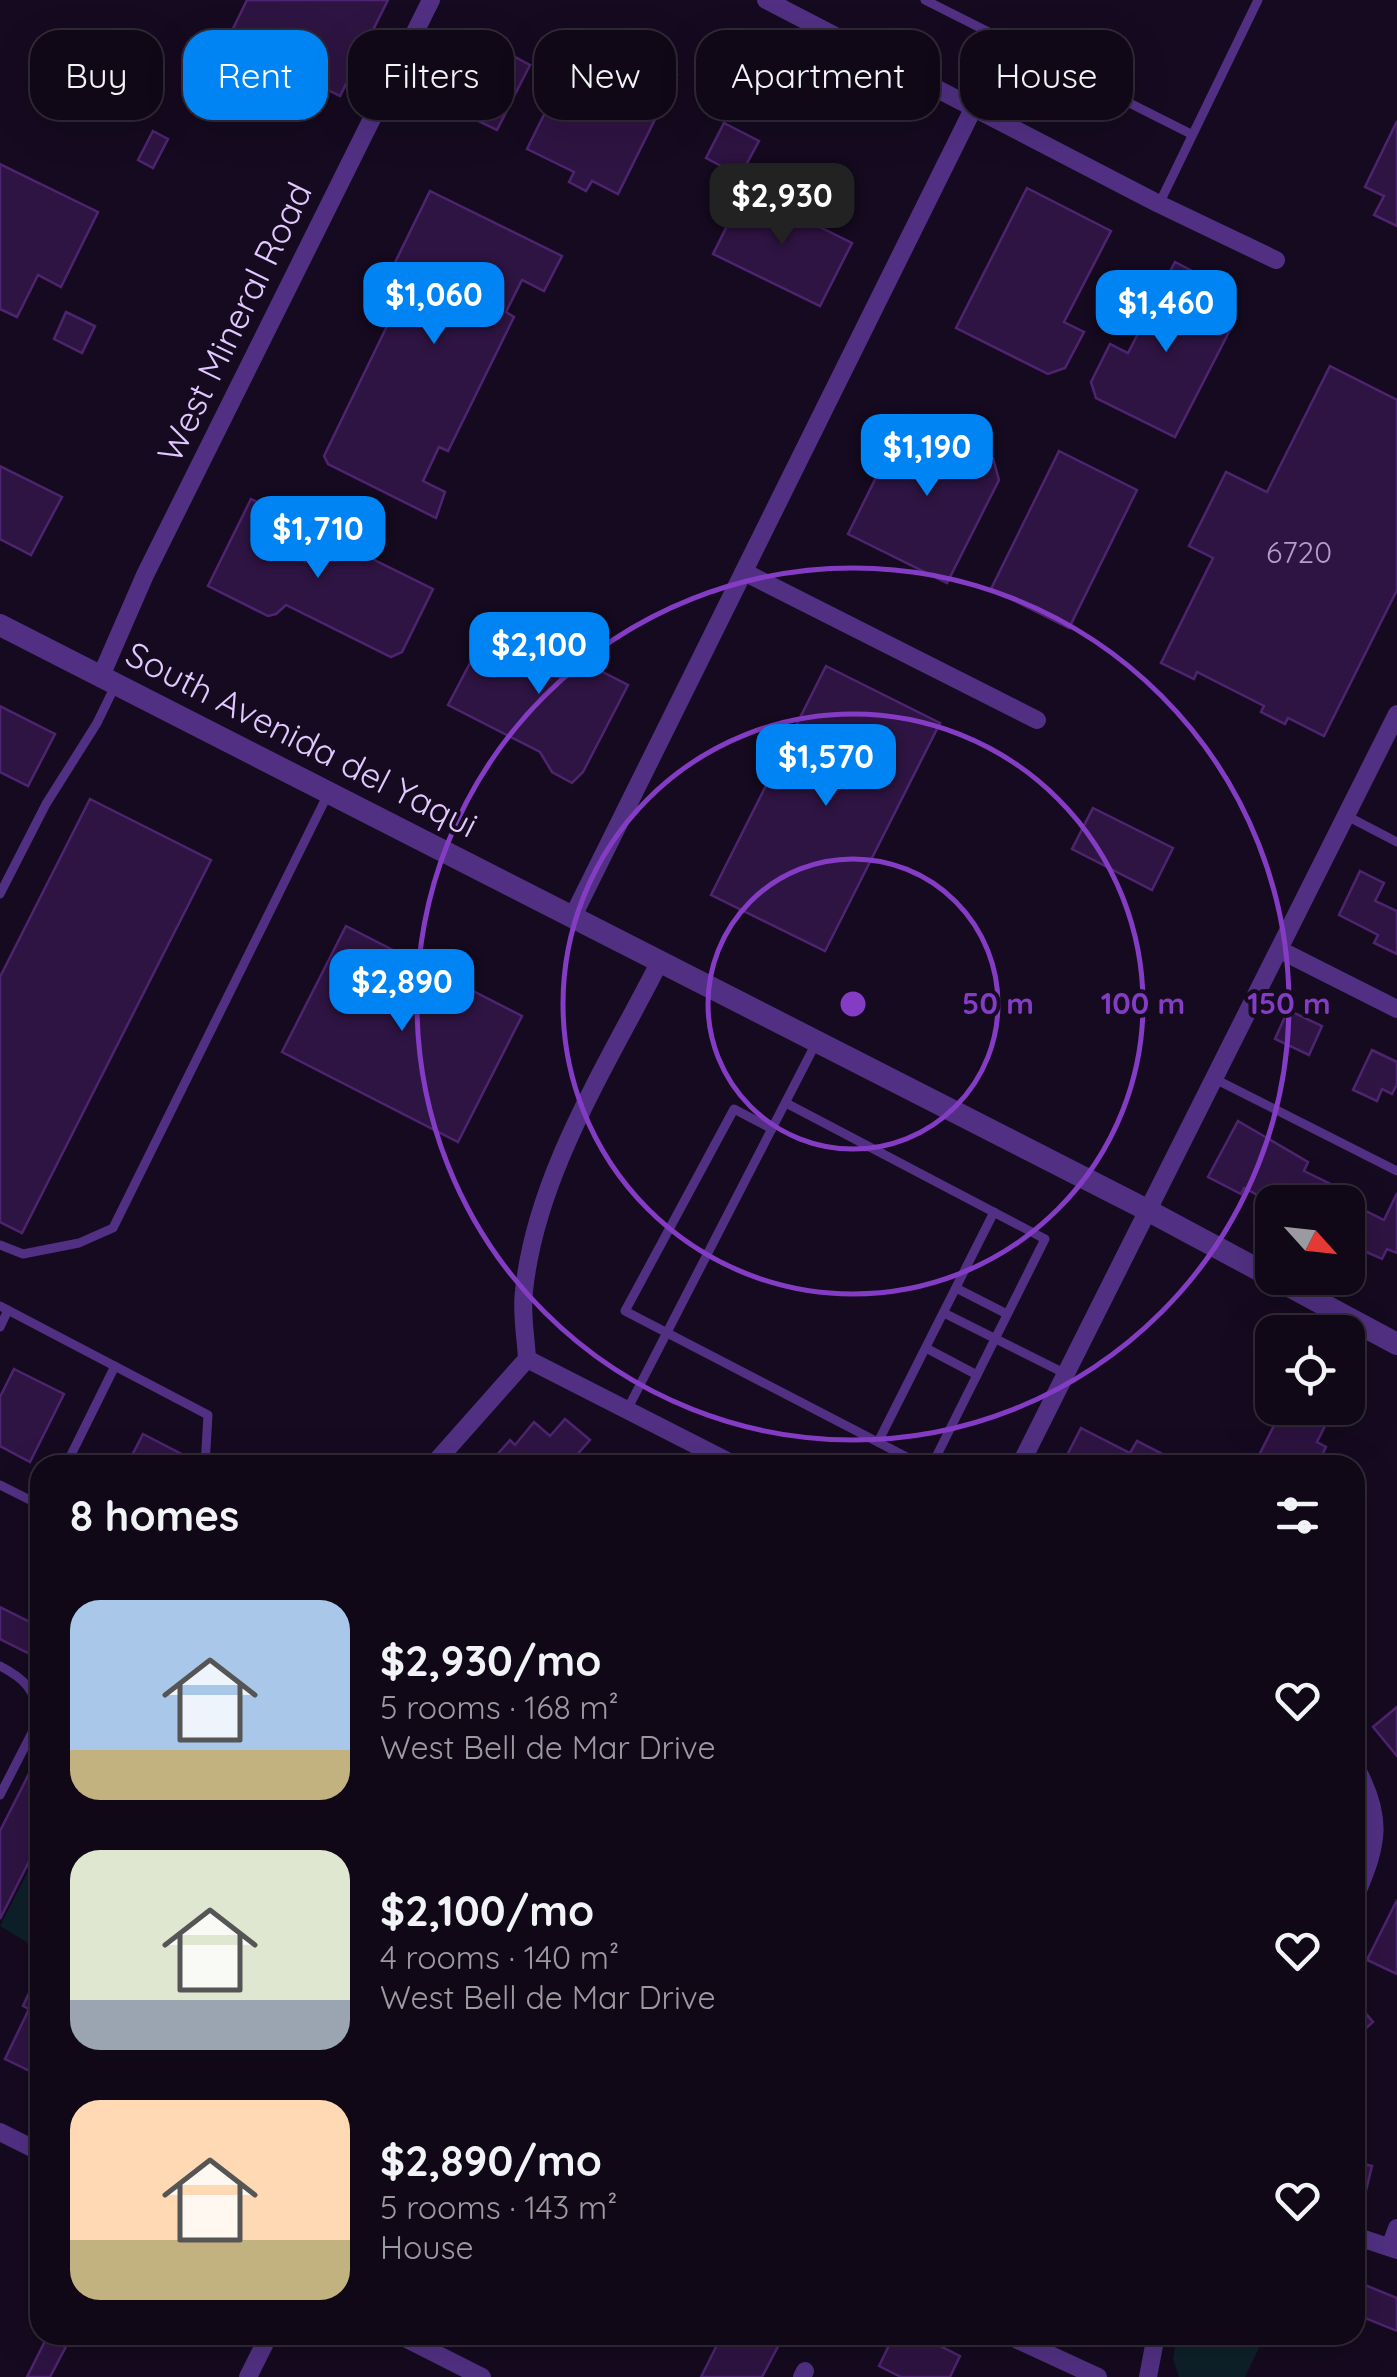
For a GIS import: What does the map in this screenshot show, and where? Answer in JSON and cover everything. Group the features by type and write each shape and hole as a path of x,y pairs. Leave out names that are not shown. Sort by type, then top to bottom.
{"street":[{"name":"West Mineral Road","path":"109,680 145,574 431,0"},
{"path":"766,0 960,100"},
{"path":"573,916 968,120"},
{"path":"999,120 1276,260"},
{"path":"744,572 1037,720"},
{"name":"South Avenida del Yaqui","path":"0,624 1149,1211"},
{"path":"1025,1455 1397,714"},
{"path":"1280,950 1397,1009"},
{"path":"442,1455 527,1360 523,1295 532,1237 549,1180 660,960"},
{"path":"1149,1211 1255,1267"},
{"path":"1306,1295 1397,1344"},
{"path":"527,1360 715,1455"},
{"path":"1365,1784 1373,1798 1375,1836 1365,1866"},
{"path":"0,2132 30,2147"},
{"path":"1365,2239 1394,2249 1397,2228"},
{"path":"248,2377 264,2345"},
{"path":"419,2345 482,2377"},
{"path":"1029,2345 1098,2377"},
{"path":"1148,2377 1154,2345"}],"lane":[{"path":"925,0 1191,134"},
{"path":"1159,204 1258,0"},
{"path":"0,894 46,804 96,723 109,680"},
{"path":"0,1245 22,1254 78,1243 114,1228 329,792"},
{"path":"1347,816 1397,842"},
{"path":"626,1410 818,1041"},
{"path":"1215,1079 1397,1170"},
{"path":"786,1103 1045,1239 937,1455"},
{"path":"772,1129 734,1109 625,1311 903,1455"},
{"path":"878,1442 994,1212"},
{"path":"956,1288 1007,1314"},
{"path":"0,1326 4,1308 208,1415 205,1455"},
{"path":"944,1313 1066,1374"},
{"path":"926,1348 977,1375"},
{"path":"71,1455 114,1366"},
{"path":"0,1484 30,1500"},
{"path":"0,1666 22,1677 30,1687"},
{"path":"0,1794 30,1736"}],"shaded area":[{"path":"30,1868 30,1944 0,1926"},
{"path":"1175,2345 1260,2345 1245,2377 1179,2377 1173,2359"}],"building":[{"path":"247,0 388,0 373,30 348,30 348,80 340,96 328,90 328,30 232,30"},
{"path":"514,56 530,65 514,97"},
{"path":"476,120 502,120 497,130"},
{"path":"541,120 655,120 618,194 592,181 586,191 569,182 574,172 527,149"},
{"path":"1397,121 1397,226 1374,215 1384,196 1365,187"},
{"path":"724,123 759,141 740,176 706,158"},
{"path":"153,131 168,139 153,168 138,160"},
{"path":"0,164 98,212 61,287 38,275 17,317 0,309"},
{"path":"1027,188 1111,231 1064,322 1084,332 1065,368 1048,374 956,328"},
{"path":"745,190 852,243 820,306 713,254"},
{"path":"430,191 562,256 544,291 522,280 506,312 514,317 448,451 439,447 423,481 445,492 436,518 328,464 324,456 388,324 385,322 395,303 384,290 385,283"},
{"path":"1175,262 1198,274 1232,326 1175,437 1096,398 1091,382 1110,344 1128,353"},
{"path":"66,312 95,326 82,353 54,339"},
{"path":"1330,366 1397,400 1397,590 1324,736 1288,718 1285,724 1261,712 1264,706 1197,672 1194,679 1161,663 1213,558 1189,546 1226,472 1267,492"},
{"path":"907,415 993,458 999,480 947,583 848,534"},
{"path":"1059,451 1137,490 1069,628 991,589"},
{"path":"0,466 62,497 31,555 0,539"},
{"path":"251,499 433,589 402,652 391,657 286,605 268,616 208,586"},
{"path":"504,621 628,685 583,772 572,783 552,772 540,752 448,705 490,625"},
{"path":"826,666 940,723 825,951 711,895"},
{"path":"0,706 55,734 28,786 0,772"},
{"path":"90,799 211,860 22,1233 0,1222 0,977"},
{"path":"1093,808 1173,848 1152,890 1072,849"},
{"path":"1360,871 1384,883 1375,901 1397,911 1397,954 1374,943 1378,935 1339,915"},
{"path":"346,926 522,1016 458,1142 282,1052"},
{"path":"1288,1010 1322,1026 1309,1055 1275,1039"},
{"path":"1372,1050 1397,1062 1397,1084 1392,1094 1382,1089 1377,1101 1353,1090"},
{"path":"1238,1121 1308,1162 1304,1171 1333,1185 1255,1185 1255,1194 1244,1188 1241,1194 1208,1177"},
{"path":"1397,1193 1397,1253 1387,1249 1382,1259 1365,1252 1365,1210 1384,1220"},
{"path":"14,1369 64,1394 34,1455 30,1455 30,1462 0,1446 0,1397"},
{"path":"565,1419 590,1440 577,1455 497,1455 510,1440 515,1445 534,1422 550,1436"},
{"path":"1274,1425 1326,1425 1317,1442 1326,1447 1322,1455 1259,1455"},
{"path":"1081,1428 1130,1453 1137,1441 1164,1455 1067,1455"},
{"path":"143,1434 184,1455 132,1455"},
{"path":"0,1607 30,1622 30,1654 0,1639"},
{"path":"1397,1707 1397,1756 1373,1727"},
{"path":"30,1772 30,1860 0,1919 0,1831"},
{"path":"1397,1900 1397,1974 1367,1960"},
{"path":"30,1991 30,2071 5,2059 29,2009 23,2006"},
{"path":"1365,2013 1373,2022 1365,2029"},
{"path":"1365,2164 1372,2166 1365,2195"},
{"path":"1365,2285 1397,2298 1397,2331 1365,2318"},
{"path":"43,2345 67,2345 50,2377 27,2377"},
{"path":"717,2345 779,2345 762,2377 701,2377"},
{"path":"889,2345 938,2345 960,2356 950,2377 901,2377 879,2366"}]}
